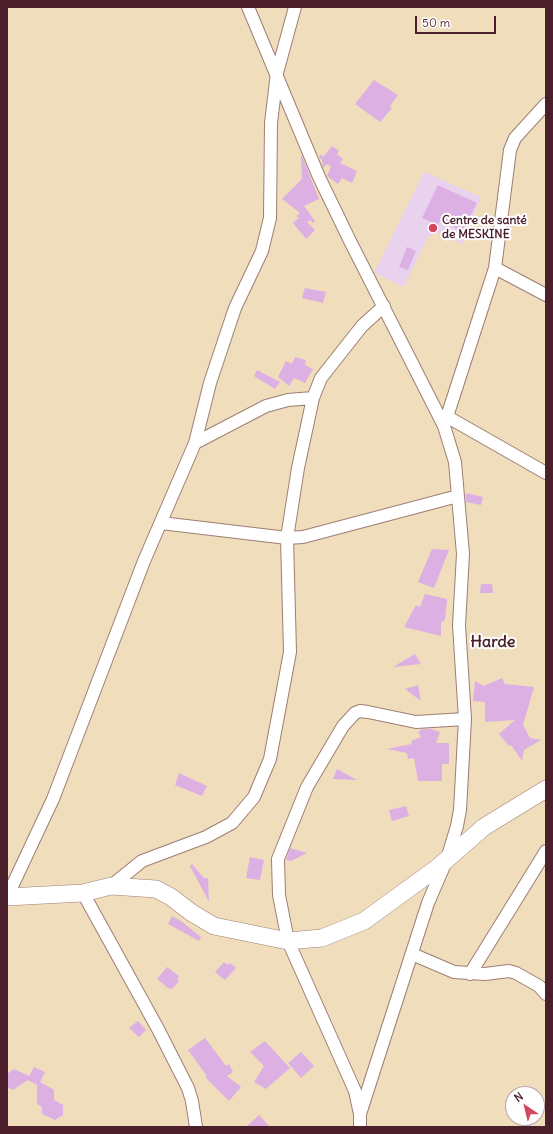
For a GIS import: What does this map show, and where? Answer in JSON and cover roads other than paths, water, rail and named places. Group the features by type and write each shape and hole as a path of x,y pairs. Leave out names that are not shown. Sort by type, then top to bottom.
{"street":[{"path":"248,7 277,73 319,177 350,241 445,421 455,462 462,554 459,624 465,719 460,810 457,826 447,859 428,903 360,1114"},
{"path":"295,7 277,73 271,123 270,218 262,251 236,308 210,383 195,443 144,561 53,799 7,897 83,893 111,886 156,889 171,897 192,913 214,926 288,941 322,938 364,921 447,859 484,827 546,789"},
{"path":"445,421 495,268 510,150 515,138 546,104"},
{"path":"495,268 546,295"},
{"path":"111,886 142,862 206,837 232,823 254,797 270,759 290,652 287,538 298,468 312,398 320,378 362,326 384,306"},
{"path":"195,443 266,406 288,400 312,398"},
{"path":"445,421 546,473"},
{"path":"161,523 287,538 303,537 458,496"},
{"path":"360,1127 360,1114 355,1091 288,941 279,895 278,859 307,787 343,726 355,713 360,711 416,722 465,719"},
{"path":"470,974 546,851"},
{"path":"83,893 154,1022 188,1088 192,1101 196,1127"},
{"path":"412,954 454,972 470,974 509,971 516,973 539,986 546,994"}],"place":[{"name":"Centre de santé de MESKINE","path":"433,228"}],"district":[{"name":"Harde","path":"493,642"}]}
